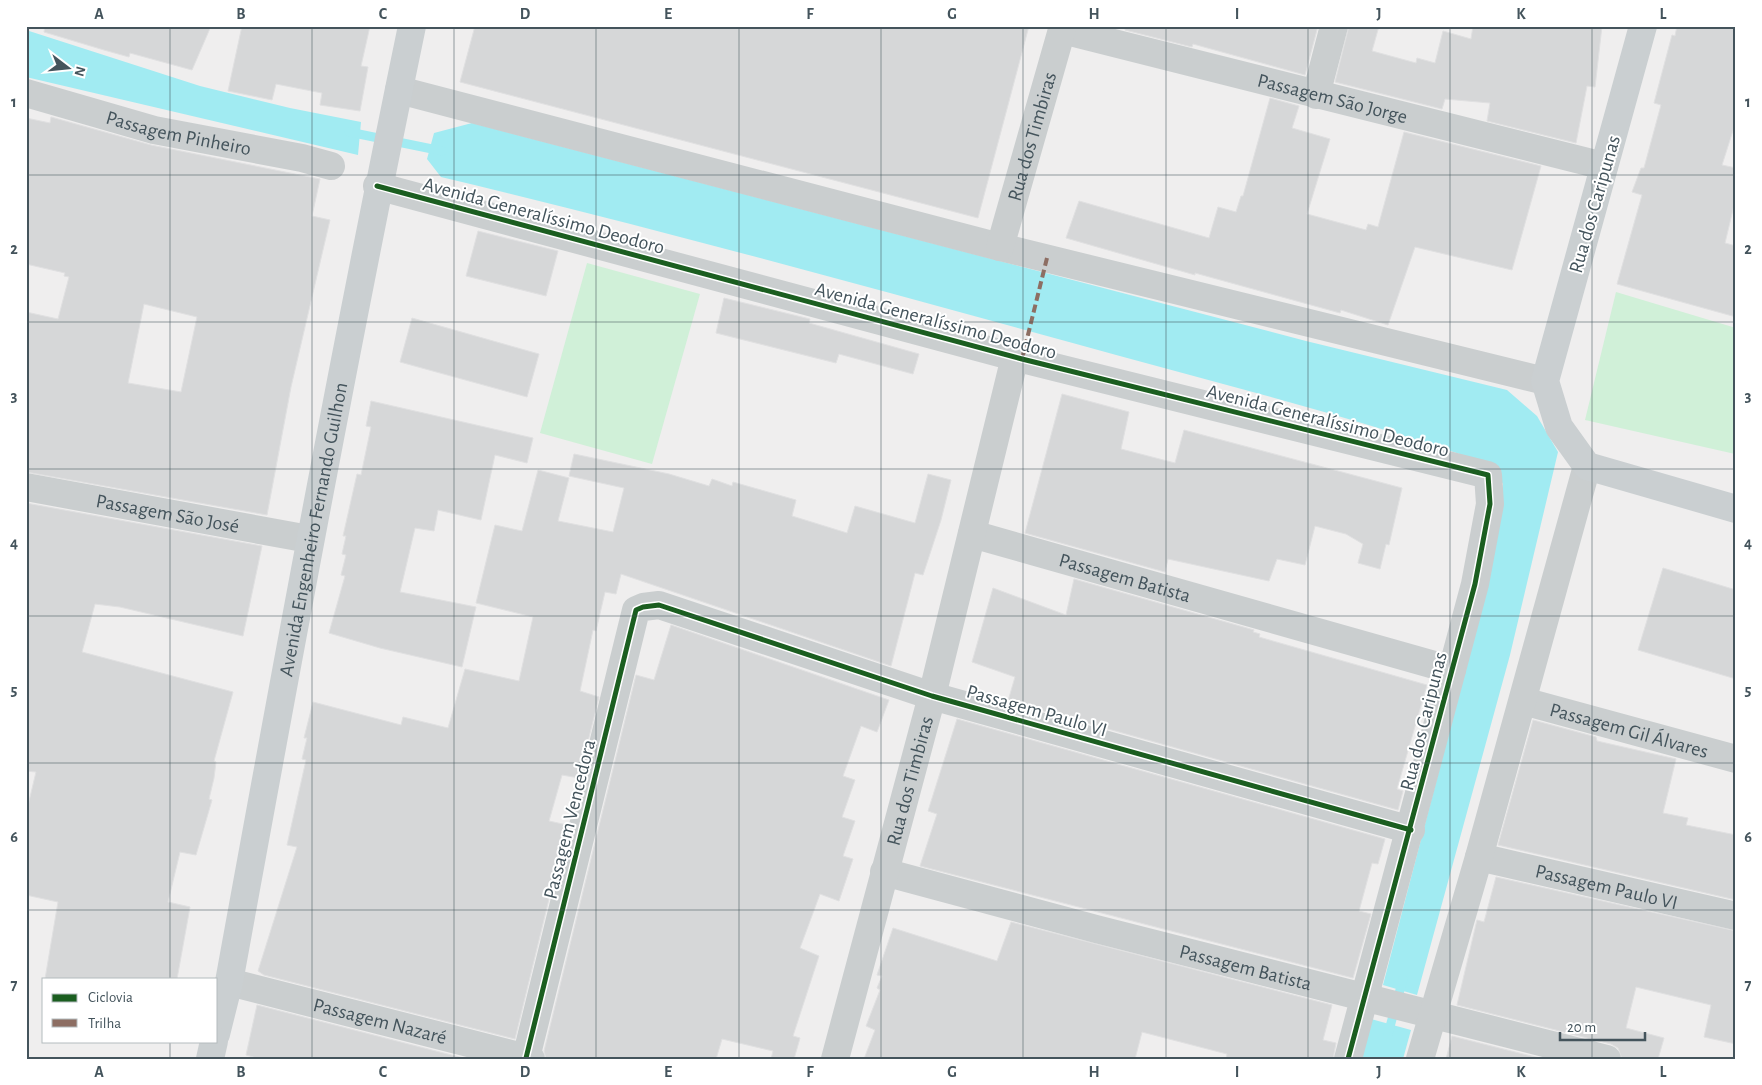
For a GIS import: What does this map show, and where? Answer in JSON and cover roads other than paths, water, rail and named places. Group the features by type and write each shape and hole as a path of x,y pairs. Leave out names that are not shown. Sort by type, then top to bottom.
{"main road":[{"name":"Avenida Engenheiro Fernando Guilhon","path":"218,1026 229,982 309,540 377,186 412,26"},
{"name":"Rua dos Caripunas","path":"1544,381 1644,26"},
{"path":"1544,381 1559,427 1587,466 1736,508"},
{"path":"210,1059 214,1042"}],"street":[{"path":"1316,94 1334,26"},
{"name":"Passagem São Jorge","path":"1062,28 1604,166"},
{"name":"Rua dos Timbiras","path":"1000,247 1062,28"},
{"path":"398,90 1000,247 1544,381"},
{"name":"Passagem Pinheiro","path":"26,93 154,130 302,158 331,166"},
{"name":"Avenida Generalíssimo Deodoro","path":"377,186 1015,357 1488,475"},
{"name":"Rua dos Timbiras","path":"835,1059 932,696 1015,357"},
{"path":"1420,1059 1479,857 1587,466"},
{"name":"Rua dos Caripunas","path":"1348,1059 1411,830 1474,584 1490,504 1488,475"},
{"name":"Passagem São José","path":"26,487 309,540"},
{"name":"Passagem Batista","path":"972,534 1452,670"},
{"name":"Passagem Paulo VI","path":"659,605 932,696 1411,830"},
{"name":"Passagem Vencedora","path":"528,1058 636,610 659,605"},
{"name":"Passagem Gil Álvares","path":"1522,701 1736,760"},
{"name":"Passagem Paulo VI","path":"1479,857 1736,916"},
{"name":"Passagem Batista","path":"884,872 1105,931 1366,996 1607,1059"},
{"name":"Passagem Nazaré","path":"229,982 528,1058"}],"water":[{"path":"26,30 200,86 290,108 361,122 358,155 26,77"},
{"path":"472,123 1306,341 1507,390 1537,416 1558,452 1510,655 1417,995 1383,985 1459,694 1503,484 1489,464 1385,430 1227,385 756,257 441,177 427,159 434,133"},
{"path":"1371,1019 1411,1030 1403,1059 1360,1059"}],"waterway":[{"path":"349,132 442,151"},
{"path":"1388,1034 1403,979"}]}
